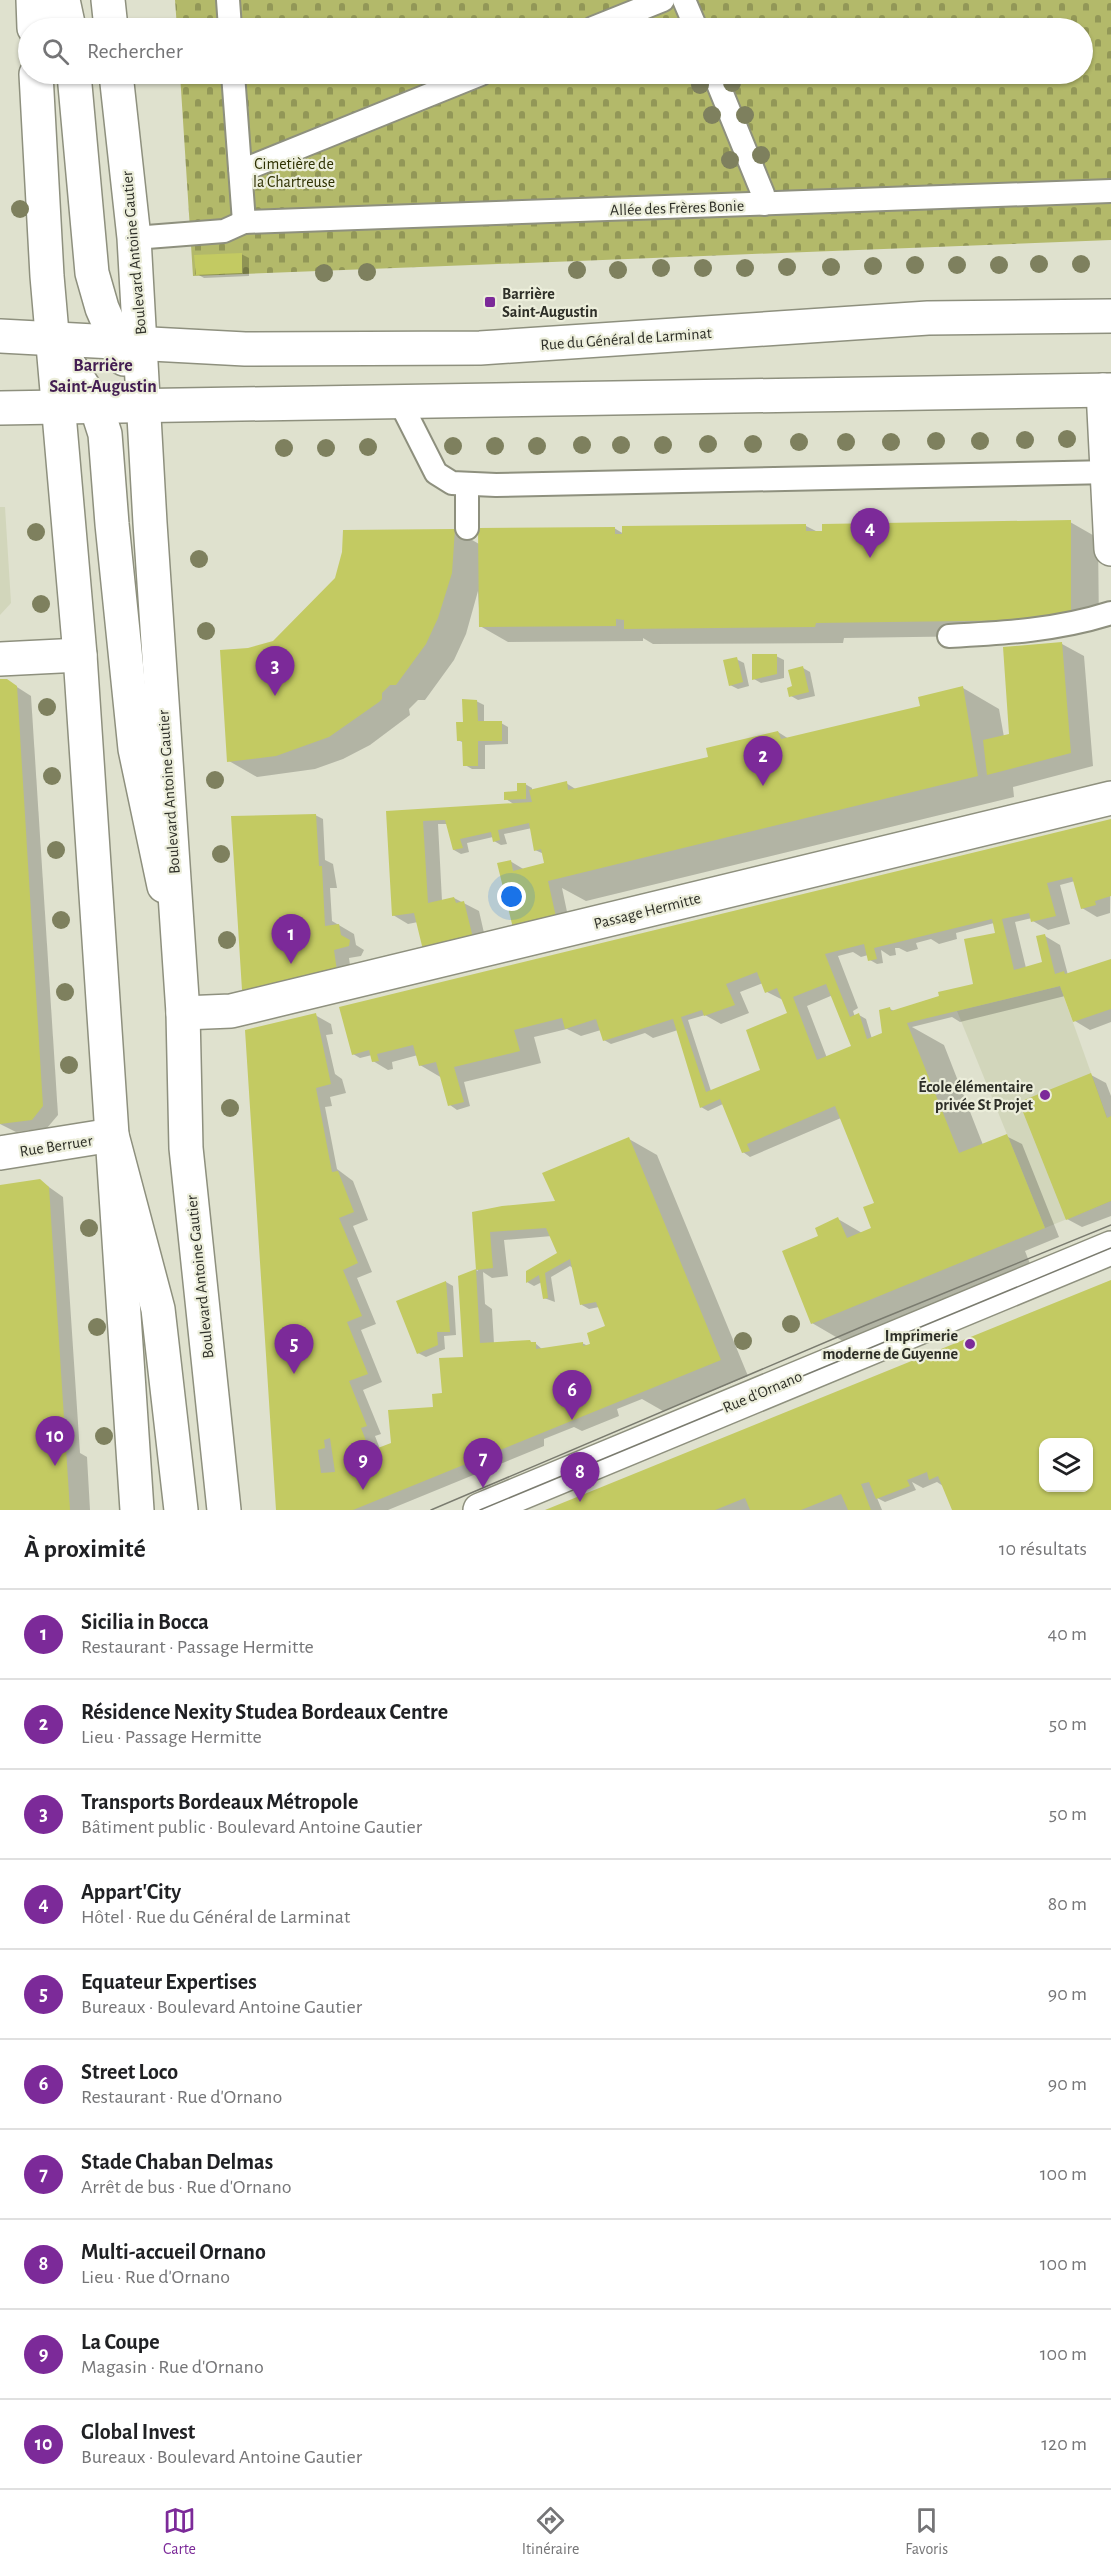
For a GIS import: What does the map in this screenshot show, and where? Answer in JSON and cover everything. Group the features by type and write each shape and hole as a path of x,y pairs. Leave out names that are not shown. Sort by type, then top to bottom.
{"main road":[{"path":"33,0 34,18"},
{"path":"63,0 67,18"},
{"path":"108,0 110,18"},
{"path":"37,84 52,339 80,655 137,1510"},
{"path":"75,84 92,273 102,308 128,343"},
{"name":"Boulevard Antoine Gautier","path":"117,84 134,238 128,343 144,405 183,1013 186,1148 224,1510"},
{"name":"Rue du Général de Larminat","path":"0,336 245,349 480,348 928,318 1111,316"},
{"path":"52,339 96,406 105,434 135,749 178,954"},
{"path":"0,408 1107,390 1111,549"},
{"path":"0,659 80,655"},
{"name":"Passage Hermitte","path":"183,1013 231,1011 1111,798"},
{"path":"112,1135 158,1309 181,1510"},
{"name":"Rue Berruer","path":"0,1154 112,1135"},
{"name":"Rue d'Ornano","path":"480,1510 1111,1248"}],"lane":[{"path":"228,0 229,18"},
{"path":"618,18 663,0"},
{"path":"684,0 692,18"},
{"path":"234,84 244,222"},
{"path":"240,168 248,168 456,84"},
{"path":"718,84 763,194 764,204"},
{"name":"Allée des Frères Bonie","path":"134,238 224,231 244,222 1111,191"},
{"path":"399,400 436,473 452,483 467,485 1109,472"},
{"path":"467,485 467,528"},
{"path":"949,636 1037,631 1083,622 1111,613"}],"shaded area":[{"path":"0,507 5,507 11,603 0,615"},
{"name":"École élémentaire privée St Projet","path":"1060,986 1111,1129 1111,1201 1045,1228 957,1011"}],"green space":[{"name":"Cimetière de la Chartreuse","path":"175,0 1111,0 1111,240 193,276 181,84 1093,84 1093,18 176,18"}],"building":[{"path":"242,253 242,273 196,275 194,255"},
{"path":"1071,520 1071,613 1031,620 816,623 815,627 624,629 624,620 616,619 616,626 479,627 478,528 615,527 615,534 622,534 622,526 806,524 806,531 822,531 822,524"},
{"path":"455,529 452,573 438,618 426,644 396,685 390,685 382,693 382,699 379,702 329,737 276,756 227,762 220,650 248,648 273,641 335,578 342,552 343,530"},
{"path":"1062,642 1071,753 987,775 983,740 1009,734 1003,647"},
{"path":"752,654 777,654 777,674 752,680"},
{"path":"737,657 743,682 729,686 723,660"},
{"path":"803,666 809,692 789,697 787,688 792,686 788,670"},
{"path":"0,679 7,679 17,686 43,1106 32,1120 0,1124"},
{"path":"963,686 978,776 548,881 556,917 513,928 497,863 511,860 513,871 544,863 541,849 534,851 529,823 498,830 500,840 493,842 491,832 460,839 463,848 453,850 445,820 423,821 428,903 454,897 456,903 464,901 473,938 423,950 414,913 392,916 386,811 532,802 529,790 567,781 568,790 708,757 706,748 778,731 781,739 920,706 918,697"},
{"path":"462,699 477,700 478,721 502,721 502,741 478,741 478,766 463,766 462,741 457,741 456,722 463,722"},
{"path":"517,783 526,783 526,799 504,800 504,792 517,791"},
{"path":"316,814 319,866 322,866 325,926 339,924 341,935 350,940 349,946 334,950 337,971 248,993 242,990 231,816"},
{"path":"1111,819 1111,896 1095,901 1096,905 1081,909 1072,877 1047,883 1056,916 1031,922 1029,913 1002,919 1014,970 1042,962 1036,936 1045,934 1055,974 1064,971 1065,974 1111,959 1111,1009 1073,1022 1060,986 907,1023 959,1153 1007,1134 1045,1228 811,1324 782,1251 818,1236 815,1228 838,1217 847,1238 871,1228 863,1207 874,1203 835,1106 747,1144 750,1151 742,1153 720,1099 700,1108 673,1019 603,1041 596,1019 565,1029 562,1018 514,1030 520,1051 454,1067 464,1102 448,1106 436,1062 419,1066 413,1045 377,1054 379,1061 372,1062 369,1050 352,1055 339,1007","holes":["992,919 995,933 964,939 973,984 938,992 939,996 891,1011 890,1007 879,1010 882,1033 867,1039 859,1013 850,1017 825,954 864,944 868,961 877,959 874,948","757,972 765,993 777,988 787,1013 746,1030 760,1070 706,1092 681,1017 702,1010 704,1016 735,1005 726,984","826,984 851,1046 817,1060 793,997"]},
{"path":"316,1013 331,1084 316,1088 332,1172 338,1171 354,1212 339,1218 358,1263 343,1270 362,1316 347,1322 368,1374 349,1381 367,1426 361,1428 370,1451 391,1443 388,1410 433,1407 432,1394 442,1393 439,1358 463,1357 458,1276 476,1269 472,1212 502,1206 555,1201 542,1173 629,1137 721,1360 353,1510 276,1510 245,1030","holes":["546,1228 557,1253 526,1271 526,1283 539,1275 543,1299 548,1298 545,1273 570,1259 580,1305 596,1302 605,1326 587,1333 590,1344 583,1346 583,1342 536,1349 536,1342 530,1340 480,1343 476,1270 493,1268 490,1232","330,1438 335,1472 321,1473 318,1450 325,1448 324,1440"]},
{"path":"1091,1073 1107,1118 1111,1116 1111,1201 1066,1220 1019,1102"},
{"path":"40,1179 49,1187 70,1510 0,1510 0,1185"},
{"path":"1111,1280 1111,1510 952,1510 938,1476 929,1480 927,1472 907,1480 910,1486 876,1499 869,1482 861,1484 871,1510 848,1510 841,1494 801,1510 750,1510 745,1498 715,1510 545,1510"},
{"path":"446,1281 450,1332 437,1332 438,1345 417,1354 396,1301"}],"tram line":[{"path":"431,1510 866,1325 1111,1225"},
{"path":"480,1510 1111,1248"}],"place":[{"name":"Barrière Saint-Augustin","path":"490,302"},
{"name":"Appart'City","path":"870,558"},
{"name":"Transports Bordeaux Métropole","path":"275,696"},
{"name":"Résidence Nexity Studea Bordeaux Centre","path":"763,786"},
{"name":"Sicilia in Bocca","path":"291,964"},
{"name":"École élémentaire privée St Projet","path":"1045,1095"},
{"name":"Imprimerie moderne de Guyenne","path":"970,1344"},
{"name":"Equateur Expertises","path":"294,1374"},
{"name":"Street Loco","path":"572,1420"},
{"name":"Global Invest","path":"55,1466"},
{"name":"Stade Chaban Delmas","path":"483,1488"},
{"name":"La Coupe","path":"363,1490"},
{"name":"Multi-accueil Ornano","path":"580,1502"}],"district":[{"name":"Barrière Saint-Augustin","path":"103,376"}]}
